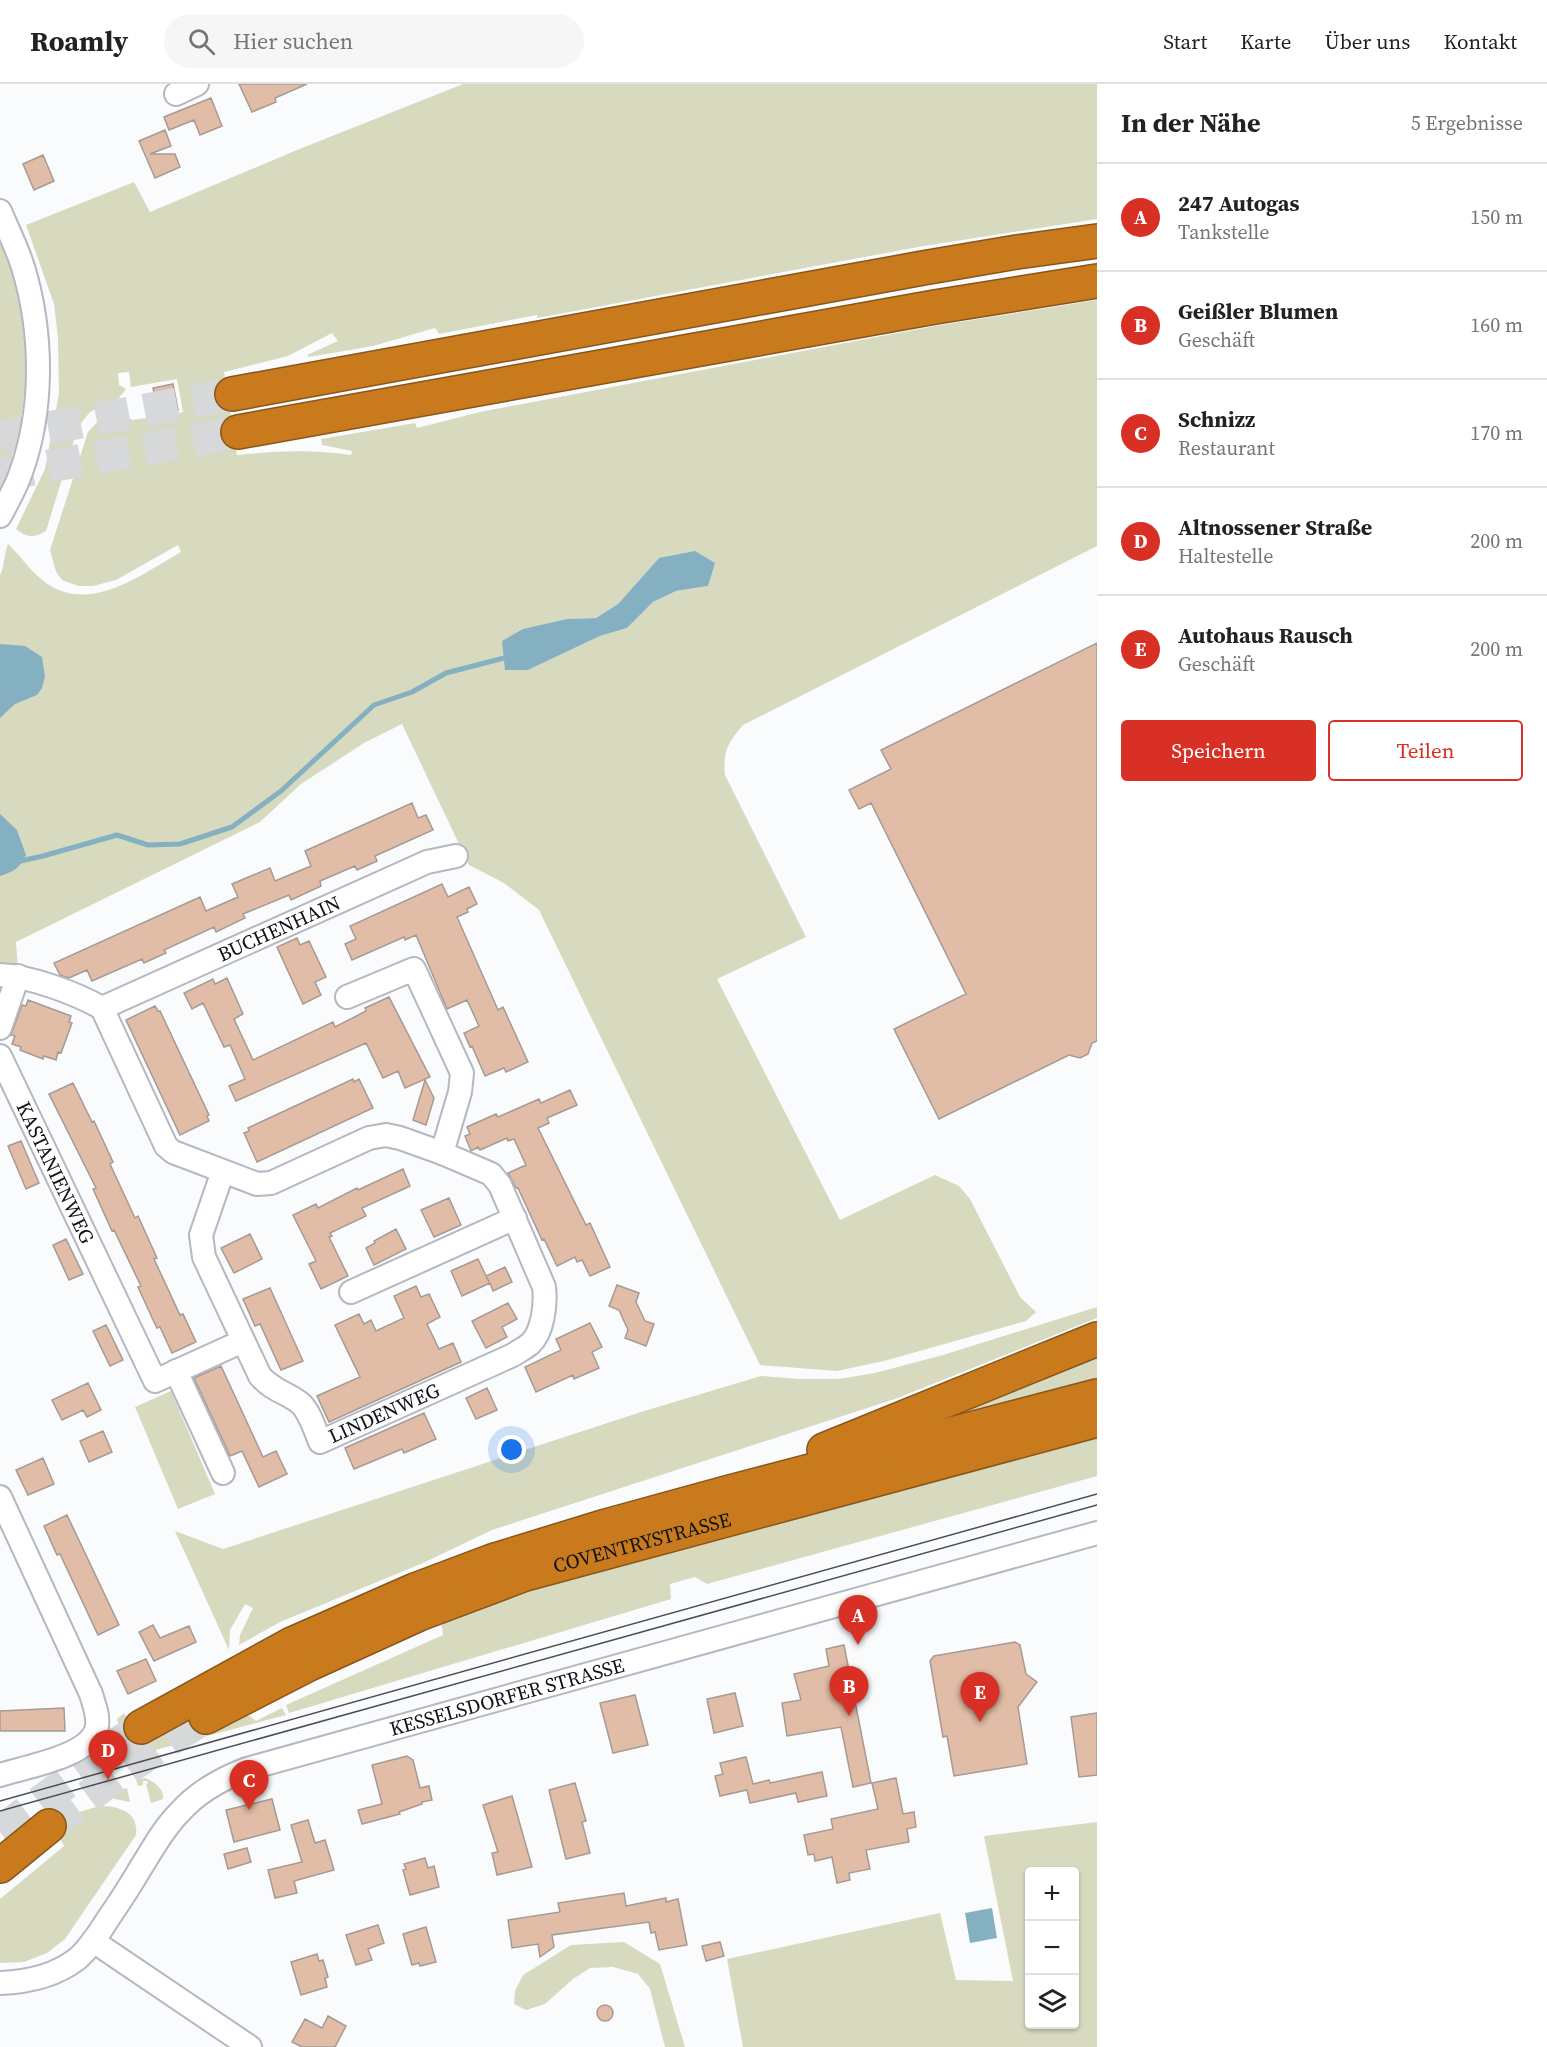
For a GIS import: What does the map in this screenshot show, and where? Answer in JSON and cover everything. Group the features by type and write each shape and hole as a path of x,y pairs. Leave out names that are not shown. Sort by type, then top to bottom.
{"highway":[{"path":"232,394 935,266 1097,241"},
{"path":"238,432 935,307 1097,281"},
{"path":"726,1493 792,1463 1097,1339"},
{"path":"141,1727 292,1644 415,1590 492,1561 537,1546 726,1493 1097,1396"},
{"name":"COVENTRYSTRASSE","path":"206,1717 309,1664 419,1614 525,1574 1097,1420"},
{"path":"0,1866 49,1826"}],"street":[{"path":"176,94 197,84"},
{"path":"0,212 23,267 33,309 38,390 21,475 0,516"},
{"name":"BUCHENHAIN","path":"102,1008 427,862 456,856"},
{"path":"347,997 414,969 462,1073 460,1092 442,1153"},
{"path":"0,1028 9,975 88,1001 102,1008 166,1146 173,1152 257,1184 271,1183 369,1138 386,1135 442,1153 490,1174 500,1185 515,1218 351,1292"},
{"name":"KASTANIENWEG","path":"0,1056 155,1381 176,1371"},
{"name":"LINDENWEG","path":"223,1171 201,1235 204,1257 260,1376 269,1386 300,1403 306,1410 320,1442 513,1355 532,1342 542,1320 544,1287 515,1218"},
{"path":"223,1473 176,1371 243,1341"},
{"path":"0,1497 91,1694 97,1720 96,1731 79,1749 53,1760 0,1775"},
{"name":"KESSELSDORFER STRASSE","path":"0,1983 29,1981 64,1968 79,1958 93,1941 161,1835 178,1813 197,1795 232,1774 1097,1533"},
{"path":"93,1941 250,2047"}],"green space":[{"path":"463,84 1097,84 1097,219 918,247 537,318 537,315 439,334 435,328 373,346 309,357 307,355 338,341 332,333 288,356 224,372 237,455 294,451 351,455 352,451 322,445 321,439 415,423 417,428 480,412 935,326 1097,300 1097,546 743,725 733,737 725,760 725,775 806,937 717,979 840,1220 935,1175 959,1186 970,1199 1020,1297 1036,1312 1026,1321 884,1361 837,1371 760,1365 539,910 504,883 469,865 402,724 364,743 301,784 260,822 16,942 18,969 0,969 0,575 8,544 40,578 57,589 75,594 93,594 112,589 148,572 181,552 178,545 116,580 93,586 78,586 62,580 56,572 50,550 88,432 100,419 116,413 133,420 183,412 177,379 131,387 129,372 118,373 119,385 126,389 118,399 90,412 78,427 46,531 31,536 16,529 45,469 59,393 58,338 54,304 26,225 134,182 150,212","holes":["659,558 708,586 676,591 653,602 627,628 600,636 528,670 567,619 596,618 618,604"]},
{"path":"0,236 12,268 20,300 25,332 26,364 19,427 0,492"},
{"path":"1097,1307 1097,1318 895,1399 492,1530 423,1563 280,1622 239,1645 240,1635 253,1608 245,1604 230,1630 229,1650 175,1531 223,1549 641,1412 761,1376 839,1379 875,1373 943,1355"},
{"path":"1097,1347 1097,1384 912,1435 967,1400"},
{"path":"171,1391 215,1494 178,1509 135,1407"},
{"path":"1097,1437 1097,1476 707,1584 695,1577 670,1584 671,1599 289,1713 286,1705 443,1635 441,1618 523,1592"},
{"path":"282,1708 286,1715 129,1757 117,1719 124,1713 128,1721 193,1712 214,1726 224,1727 247,1716 256,1721"},
{"path":"109,1724 115,1750 88,1756 102,1744"},
{"path":"145,1778 158,1786 163,1799 151,1803 147,1781 143,1781 143,1785 138,1786 136,1780"},
{"path":"127,1788 130,1802 100,1796"},
{"path":"100,1806 121,1809 131,1816 136,1827 136,1835 65,1939 47,1953 24,1962 0,1963 0,1899 64,1846 60,1838 65,1833 61,1828 43,1822"},
{"path":"1097,1822 1097,2047 743,2047 727,1959 940,1913 956,1980 1013,1981 984,1836"},
{"path":"624,1942 660,1964 685,2047 665,2047 650,1989 638,1974 613,1967 590,1968 573,1979 545,2004 526,2010 514,2004 515,1991 523,1975 571,1945"}],"water":[{"path":"695,551 715,563 708,586 676,591 653,602 627,628 600,636 528,670 505,670 502,641 523,629 567,619 596,618 618,604 659,558"},
{"path":"0,644 25,646 42,657 45,677 37,695 15,704 0,718"},
{"path":"0,814 17,830 26,855 16,869 0,876"},
{"path":"992,1908 997,1938 970,1943 965,1913"}],"building":[{"path":"239,84 307,84 275,98 276,102 252,112"},
{"path":"211,98 222,126 200,135 194,120 169,130 164,117"},
{"path":"165,130 171,146 150,154 175,154 180,167 155,178 139,141"},
{"path":"43,155 54,181 34,190 23,164"},
{"path":"173,384 178,410 158,413 153,388"},
{"path":"1097,643 1097,1041 1092,1043 1088,1054 1080,1058 1069,1055 939,1119 894,1029 966,994 871,803 859,809 849,790 891,769 881,750"},
{"path":"412,803 418,818 426,815 433,830 375,856 377,861 357,870 355,866 320,881 321,886 291,900 289,895 243,914 245,918 216,932 214,927 164,950 166,953 144,963 142,959 92,981 87,970 69,978 60,975 54,963 200,897 206,911 238,897 232,884 270,868 275,881 311,866 305,851"},
{"path":"442,884 448,897 469,887 477,904 467,909 468,912 457,917 498,1010 503,1007 528,1062 506,1072 504,1068 485,1076 464,1033 479,1026 467,1000 447,1009 416,935 405,940 404,937 352,960 345,944 356,939 350,926"},
{"path":"297,938 300,945 309,941 326,977 315,982 321,995 303,1004 277,947"},
{"path":"227,978 243,1014 234,1019 253,1060 333,1022 335,1027 366,1011 365,1008 389,997 430,1077 405,1088 398,1071 383,1078 366,1043 236,1101 229,1086 245,1079 230,1045 224,1047 203,1003 192,1009 184,993 213,979 215,984"},
{"path":"28,1000 71,1016 69,1022 72,1023 61,1053 58,1052 56,1060 44,1056 43,1059 20,1050 21,1047 12,1044 15,1036 11,1035 22,1005 26,1006"},
{"path":"155,1006 160,1011 209,1115 207,1116 209,1121 180,1135 126,1020"},
{"path":"353,1079 354,1082 359,1079 373,1108 257,1162 244,1133 249,1131 248,1128"},
{"path":"425,1080 434,1098 426,1125 413,1120"},
{"path":"73,1083 113,1162 110,1164 135,1218 138,1216 157,1258 154,1259 180,1315 183,1314 196,1342 172,1353 160,1327 157,1328 154,1322 138,1287 141,1286 93,1189 96,1188 49,1094"},
{"path":"570,1090 577,1105 547,1118 549,1123 538,1128 586,1225 590,1223 610,1267 590,1276 582,1260 577,1262 575,1257 557,1266 544,1239 542,1240 518,1188 508,1173 526,1165 514,1139 508,1141 507,1138 480,1150 478,1147 471,1151 465,1136 470,1134 467,1127 496,1114 498,1117 539,1099 541,1103"},
{"path":"21,1141 39,1183 26,1189 8,1146"},
{"path":"403,1169 410,1186 362,1208 366,1216 330,1233 332,1236 329,1237 348,1276 321,1289 309,1264 316,1261 293,1215 316,1204 318,1208 357,1188 358,1190"},
{"path":"449,1198 461,1225 434,1237 421,1210"},
{"path":"396,1229 406,1249 374,1265 366,1248"},
{"path":"250,1234 262,1259 234,1273 221,1248"},
{"path":"66,1239 83,1274 69,1280 53,1245"},
{"path":"478,1259 486,1276 505,1267 512,1282 493,1291 490,1283 462,1296 451,1271"},
{"path":"617,1285 639,1293 636,1302 645,1321 654,1324 646,1346 625,1338 628,1330 619,1310 609,1306"},
{"path":"416,1286 421,1297 429,1294 440,1317 427,1324 439,1349 453,1343 461,1362 329,1422 317,1396 360,1377 335,1325 359,1314 364,1324 371,1320 376,1331 404,1318 394,1296"},
{"path":"270,1288 303,1361 281,1370 260,1324 255,1326 243,1299"},
{"path":"508,1303 517,1319 502,1327 507,1337 486,1348 472,1321"},
{"path":"590,1323 602,1347 592,1352 599,1368 574,1379 573,1375 536,1392 525,1367 561,1350 556,1339"},
{"path":"106,1325 123,1360 110,1366 93,1331"},
{"path":"221,1366 263,1457 276,1451 287,1474 259,1487 242,1451 230,1456 194,1378"},
{"path":"88,1383 101,1410 87,1417 83,1410 62,1420 52,1400"},
{"path":"487,1388 497,1410 476,1419 466,1398"},
{"path":"424,1413 436,1439 404,1453 402,1449 354,1469 345,1448"},
{"path":"103,1431 112,1452 89,1462 80,1441"},
{"path":"43,1458 54,1484 28,1495 16,1470"},
{"path":"67,1515 119,1625 98,1635 60,1554 57,1555 44,1526"},
{"path":"153,1625 160,1638 189,1626 196,1642 154,1661 139,1632"},
{"path":"1015,1642 1020,1645 1026,1674 1037,1682 1018,1707 1027,1764 954,1776 947,1736 943,1737 930,1661 934,1656"},
{"path":"844,1645 871,1783 853,1787 841,1727 787,1736 782,1703 801,1700 794,1674 829,1666 826,1649"},
{"path":"146,1659 156,1681 128,1694 117,1671"},
{"path":"735,1693 743,1726 714,1733 707,1699"},
{"path":"635,1695 648,1745 613,1753 600,1703"},
{"path":"64,1708 65,1731 0,1731 0,1711"},
{"path":"1097,1713 1097,1775 1079,1777 1071,1717"},
{"path":"407,1756 413,1760 420,1788 429,1786 432,1800 399,1812 400,1814 362,1824 358,1810 382,1804 372,1765"},
{"path":"746,1757 753,1784 769,1780 770,1783 822,1772 827,1796 798,1802 796,1793 750,1803 747,1790 720,1796 715,1776 723,1774 720,1763"},
{"path":"896,1778 903,1814 914,1812 916,1827 907,1829 909,1842 866,1850 870,1869 849,1873 850,1880 837,1883 832,1857 815,1861 814,1854 808,1855 804,1835 833,1829 831,1819 878,1809 872,1783"},
{"path":"575,1783 586,1821 582,1822 590,1853 566,1859 549,1790"},
{"path":"512,1796 532,1867 497,1875 492,1853 498,1852 483,1805"},
{"path":"272,1799 280,1830 234,1842 226,1810"},
{"path":"308,1820 315,1843 325,1840 334,1870 294,1881 297,1893 275,1898 268,1870 302,1862 291,1825"},
{"path":"247,1848 251,1862 228,1869 224,1854"},
{"path":"425,1858 428,1868 434,1866 439,1887 410,1895 403,1870 406,1869 404,1864"},
{"path":"624,1893 626,1906 666,1898 666,1902 678,1899 687,1945 659,1950 655,1932 651,1933 649,1922 552,1935 554,1947 540,1957 538,1944 512,1948 508,1920 560,1912 558,1903"},
{"path":"378,1925 384,1943 368,1949 372,1960 356,1965 346,1935"},
{"path":"426,1927 436,1962 420,1966 419,1963 412,1965 403,1934"},
{"path":"720,1942 724,1956 706,1961 702,1946"},
{"path":"317,1954 319,1961 323,1960 328,1977 325,1978 327,1987 301,1995 291,1962"},
{"path":"605,2005 611,2007 613,2013 611,2019 605,2021 599,2019 597,2013 599,2007"},
{"path":"328,2016 346,2026 335,2047 302,2047 292,2042 305,2019 322,2028"}],"waterway":[{"path":"16,862 117,835 148,845 180,844 232,827 281,791 374,705 412,692 446,673 508,657"}],"tunnel":[{"path":"0,437 232,394"},
{"path":"0,475 238,432"},
{"path":"49,1826 126,1769 206,1717"},
{"path":"0,1832 141,1727"}],"tram line":[{"path":"0,1801 1097,1494"},
{"path":"0,1811 1097,1505"}],"place":[{"name":"247 Autogas","path":"858,1645"},
{"name":"Geißler Blumen","path":"849,1716"},
{"name":"Autohaus Rausch","path":"980,1722"},
{"name":"Altnossener Straße","path":"108,1780"},
{"name":"Schnizz","path":"249,1810"}]}
